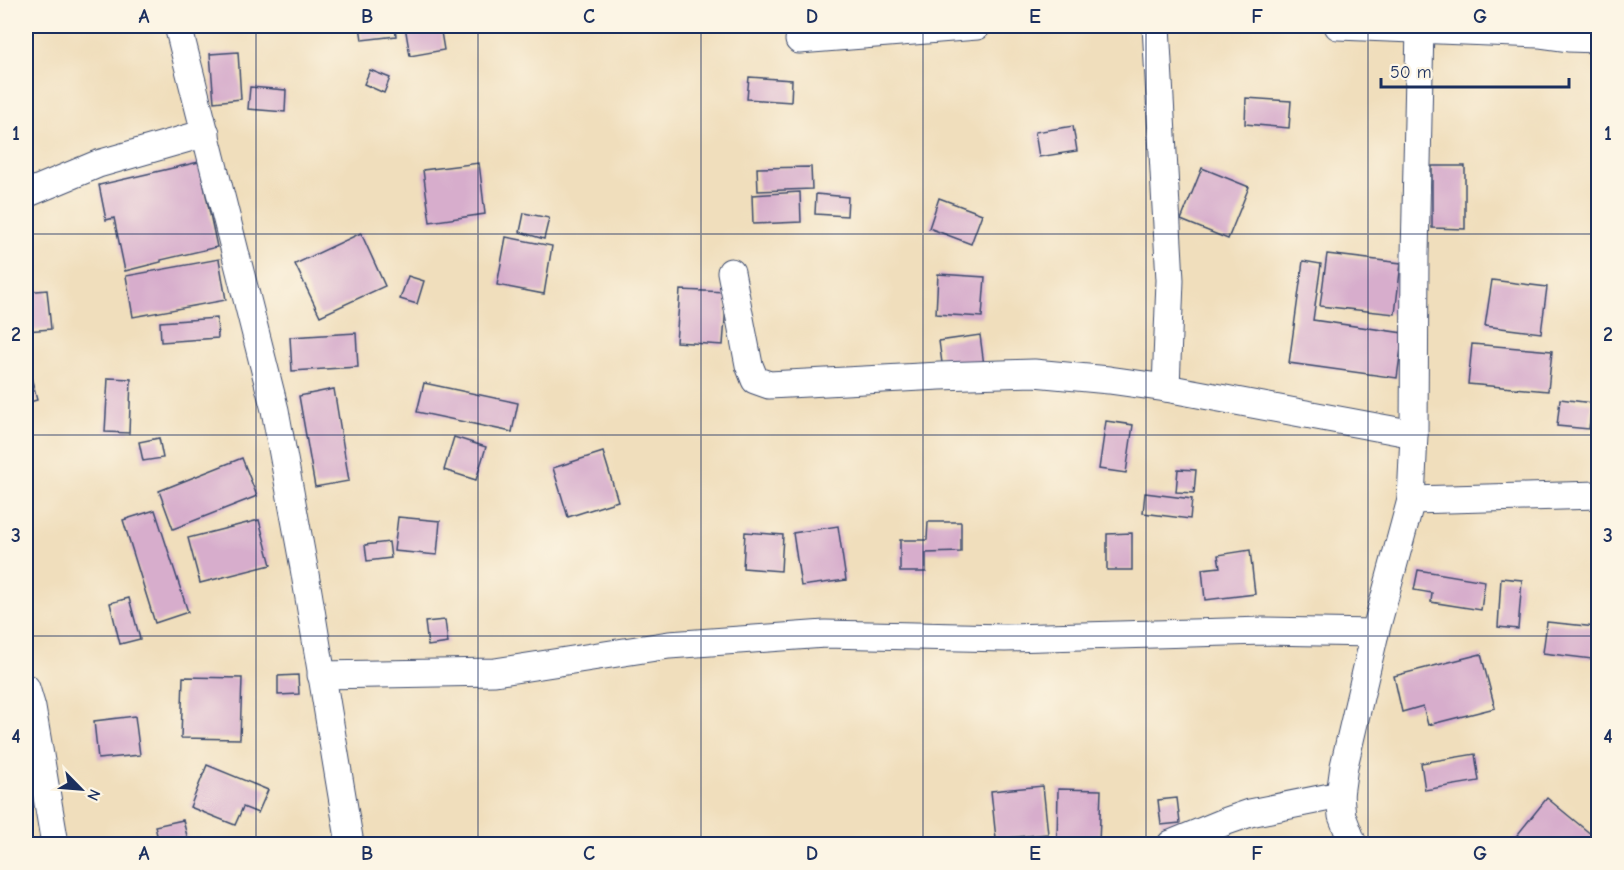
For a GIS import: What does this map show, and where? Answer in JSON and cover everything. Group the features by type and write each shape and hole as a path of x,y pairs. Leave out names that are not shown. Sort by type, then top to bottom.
{"street":[{"path":"178,26 275,410 350,844"},
{"path":"800,40 977,26"},
{"path":"1155,26 1170,280 1166,388"},
{"path":"1338,26 1415,27 1599,39"},
{"path":"1353,844 1342,816 1340,795 1344,766 1375,633 1411,500 1414,434 1415,27"},
{"path":"26,194 98,164 206,133"},
{"path":"731,272 749,365 755,380 769,386 940,376 1034,374 1109,380 1166,388 1414,434"},
{"path":"1411,500 1599,495"},
{"path":"321,675 495,672 669,645 825,634 1005,638 1252,632 1375,633"},
{"path":"26,688 32,708 55,844"},
{"path":"1171,844 1250,813 1340,795"}],"building":[{"path":"360,26 395,26 396,36 362,40"},
{"path":"405,26 440,26 444,50 410,56"},
{"path":"238,52 241,99 214,102 210,54"},
{"path":"370,70 390,78 384,93 364,84"},
{"path":"749,77 792,80 791,102 747,99"},
{"path":"250,87 286,90 285,112 248,109"},
{"path":"1246,98 1291,101 1289,128 1245,124"},
{"path":"1073,126 1077,151 1039,157 1035,132"},
{"path":"199,162 217,247 125,271 114,218 106,220 99,185"},
{"path":"479,163 485,214 430,222 423,170"},
{"path":"1432,166 1465,166 1465,229 1432,228"},
{"path":"811,167 812,189 758,191 757,168"},
{"path":"1202,168 1249,187 1228,239 1181,220"},
{"path":"800,192 801,222 753,224 752,195"},
{"path":"816,194 848,197 847,216 815,214"},
{"path":"939,198 982,214 971,244 929,228"},
{"path":"524,213 549,218 544,239 520,232"},
{"path":"361,233 385,286 320,316 295,264"},
{"path":"506,237 552,246 544,294 497,285"},
{"path":"1327,254 1401,263 1395,314 1320,306"},
{"path":"219,259 226,300 133,317 126,276"},
{"path":"1303,261 1321,264 1313,320 1403,333 1397,378 1289,363"},
{"path":"938,274 985,277 982,317 936,314"},
{"path":"408,276 424,281 417,304 400,299"},
{"path":"1492,280 1547,287 1541,333 1485,326"},
{"path":"47,290 51,329 26,331 26,292"},
{"path":"680,290 727,292 723,345 676,342"},
{"path":"217,318 218,338 161,342 160,322"},
{"path":"356,333 358,367 292,371 290,337"},
{"path":"980,335 985,373 944,378 939,341"},
{"path":"1472,344 1552,351 1548,391 1468,384"},
{"path":"26,358 37,400 26,403"},
{"path":"108,378 131,379 129,433 105,432"},
{"path":"424,383 518,403 512,432 417,412"},
{"path":"334,389 349,481 315,487 299,396"},
{"path":"1560,399 1592,403 1589,429 1557,426"},
{"path":"1106,421 1133,425 1126,473 1099,469"},
{"path":"454,437 486,447 476,480 444,470"},
{"path":"159,438 163,458 143,461 139,442"},
{"path":"603,452 618,501 568,517 553,468"},
{"path":"242,458 257,496 173,529 159,491"},
{"path":"1178,469 1196,470 1194,493 1176,492"},
{"path":"1145,493 1192,499 1190,519 1143,513"},
{"path":"155,510 188,612 155,623 123,520"},
{"path":"398,517 440,521 437,555 394,551"},
{"path":"259,520 271,565 200,583 188,538"},
{"path":"928,522 961,522 961,552 926,553 926,572 900,572 900,540 927,540"},
{"path":"838,526 846,580 801,586 793,533"},
{"path":"745,532 783,535 781,571 743,568"},
{"path":"1132,533 1132,570 1107,570 1107,534"},
{"path":"389,542 391,558 367,561 365,545"},
{"path":"1250,550 1255,594 1205,600 1202,569 1220,567 1218,555"},
{"path":"1418,570 1485,581 1481,610 1431,602 1432,593 1414,590"},
{"path":"1501,578 1522,580 1518,629 1498,627"},
{"path":"129,598 140,639 120,644 110,603"},
{"path":"445,620 448,643 428,646 425,622"},
{"path":"1547,622 1596,627 1592,659 1543,653"},
{"path":"1481,654 1495,708 1428,725 1423,706 1402,712 1394,676"},
{"path":"298,675 299,694 278,695 278,676"},
{"path":"183,677 242,678 240,739 181,738"},
{"path":"135,716 140,755 98,759 94,721"},
{"path":"1475,754 1479,781 1425,790 1421,763"},
{"path":"207,765 268,790 258,813 243,807 235,825 190,807"},
{"path":"1043,786 1048,834 996,839 991,791"},
{"path":"1058,789 1101,790 1099,844 1057,844"},
{"path":"1177,798 1180,823 1161,825 1158,800"},
{"path":"1547,798 1598,840 1598,844 1510,844"},
{"path":"183,820 189,844 159,844 155,826"}]}
